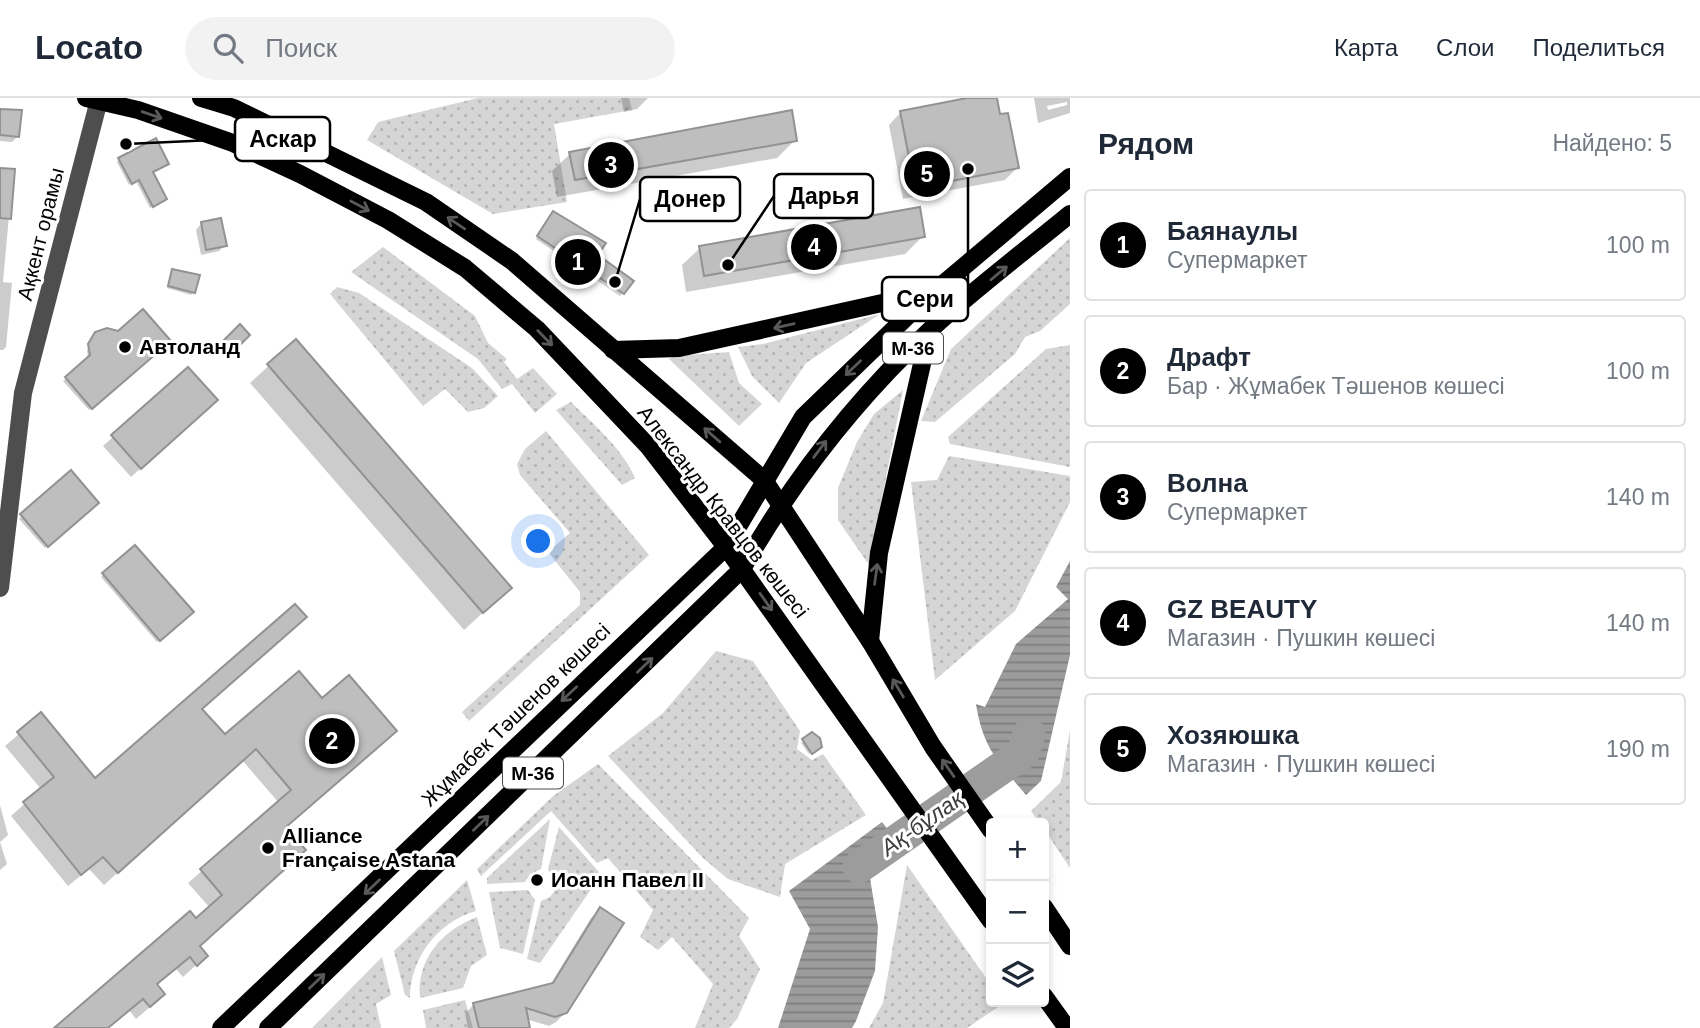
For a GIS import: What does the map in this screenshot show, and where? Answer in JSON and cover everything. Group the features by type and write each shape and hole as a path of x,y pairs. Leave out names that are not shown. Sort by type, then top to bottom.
{"main road":[{"name":"Александр Кравцов көшесі","path":"201,98 234,108 425,202 512,261 764,480 870,641 933,747 986,823"},
{"name":"Александр Кравцов көшесі","path":"92,99 138,110 233,143 388,220 465,268 537,329 648,446 726,547 986,914"},
{"name":"M-36","path":"764,480 803,417 923,301 1070,177"},
{"name":"M-36","path":"268,1028 742,569 779,504 830,436 930,330 1070,214"},
{"path":"613,350 679,348 883,303 923,301"},
{"path":"870,641 879,553 930,330"},
{"name":"Жұмабек Тәшенов көшесі","path":"221,1028 726,547 764,480"},
{"path":"1049,914 1070,946"},
{"path":"1049,1003 1067,1028"}],"street":[{"name":"Ақкент орамы","path":"0,588 23,393 92,99"}],"shaded area":[{"path":"478,98 629,98 632,110 554,124 567,202 493,214 367,140 378,122"},
{"path":"1070,238 1070,304 1040,331 1025,337 1015,354 935,422 921,421 951,349"},
{"path":"383,247 475,316 488,343 507,359 504,362 517,379 533,368 557,394 535,413 512,384 502,389 478,359 351,272"},
{"path":"337,287 359,293 472,368 498,396 484,408 468,412 445,389 423,406 330,294"},
{"path":"880,314 806,363 779,403 752,376 738,347 763,344"},
{"path":"1070,345 1070,467 950,444 948,437 1046,349"},
{"path":"729,352 739,383 762,404 739,426 669,359 674,356"},
{"path":"903,390 869,565 838,520 838,488 857,442 874,414"},
{"path":"571,402 615,447 635,478 622,485 556,410"},
{"path":"546,431 649,555 469,721 462,712 580,605 580,592 548,552 570,533 520,475 517,464 525,449"},
{"path":"949,456 1070,476 1070,502 1015,611 935,680 911,482 937,480"},
{"path":"1070,561 1070,655 1041,781 1026,795 993,754 983,732 976,704 985,707 1016,644 1068,599 1056,587"},
{"path":"716,651 753,661 800,731 797,749 812,760 823,754 866,815 785,864 780,897 728,879 703,858 608,756 663,713"},
{"path":"1070,730 1070,868 1049,836 1049,818 1036,818 1031,811 1061,782"},
{"path":"598,764 749,918 739,936 760,969 737,1019 729,1028 695,1028 713,984 672,937 658,950 640,937 653,910 608,858 597,863 551,811 481,876 477,869 552,797"},
{"path":"550,819 541,869 530,874 525,882 487,884 487,878"},
{"path":"882,822 906,853 870,878 878,927 875,971 856,1021 852,1028 778,1028 810,929 789,891"},
{"path":"559,827 599,872 594,878 555,882 548,869"},
{"path":"907,865 986,978 986,1007 998,1007 967,1028 869,1028 883,1003"},
{"path":"467,880 476,911 449,924 428,944 415,970 410,998 405,995 394,951"},
{"path":"594,885 540,963 527,959 541,901 550,897 556,889"},
{"path":"528,890 535,900 523,954 500,948 489,892"},
{"path":"477,917 487,955 471,966 463,988 420,998 422,971 434,948 453,930"},
{"path":"382,957 391,995 376,1004 381,1028 312,1028"},
{"path":"465,1000 473,1028 426,1028 423,1010"}],"building":[{"path":"967,98 997,98 1000,114 1008,113 1019,168 915,188 900,111"},
{"path":"0,109 22,110 19,137 0,135"},
{"path":"792,110 797,141 575,180 569,152"},
{"path":"156,138 169,164 153,172 167,199 153,207 139,180 132,184 118,158"},
{"path":"0,168 15,169 11,219 0,218"},
{"path":"920,207 925,237 704,276 699,246"},
{"path":"553,211 606,243 598,255 634,281 624,294 537,236"},
{"path":"221,218 227,246 206,250 201,222"},
{"path":"172,269 200,275 195,293 168,286"},
{"path":"143,309 171,341 92,409 65,377 90,355 88,344 95,332 107,328 118,331"},
{"path":"240,324 250,335 234,351 224,340"},
{"path":"296,339 512,588 483,613 267,364"},
{"path":"188,367 218,400 141,469 111,435"},
{"path":"71,470 99,503 48,547 20,514"},
{"path":"135,545 194,612 160,641 102,573"},
{"path":"295,604 307,617 202,709 225,734 299,671 322,698 349,675 397,731 286,827 306,850 200,946 208,956 197,966 190,957 157,984 165,994 150,1007 143,999 108,1028 54,1028 190,911 196,918 222,895 200,869 291,790 256,749 118,873 103,857 81,875 23,802 54,777 17,732 41,712 95,778"},
{"path":"812,732 820,738 822,747 812,754 802,739"},
{"path":"600,907 624,923 567,1013 555,1017 526,1008 530,1028 479,1028 473,1003 553,983"}],"waterway":[{"name":"Ақ-бұлақ","path":"859,867 1023,753 1029,734"}],"place":[{"name":"Аскар","path":"126,144"},
{"name":"Волна","path":"611,165"},
{"name":"Сери","path":"968,169"},
{"name":"Хозяюшка","path":"927,174"},
{"name":"GZ BEAUTY","path":"814,247"},
{"name":"Баянаулы","path":"578,262"},
{"name":"Дарья","path":"728,265"},
{"name":"Донер","path":"615,282"},
{"name":"Автоланд","path":"125,347"},
{"name":"Драфт","path":"332,741"},
{"name":"Alliance Française Astana","path":"268,848"},
{"name":"Иоанн Павел II","path":"537,880"}]}
